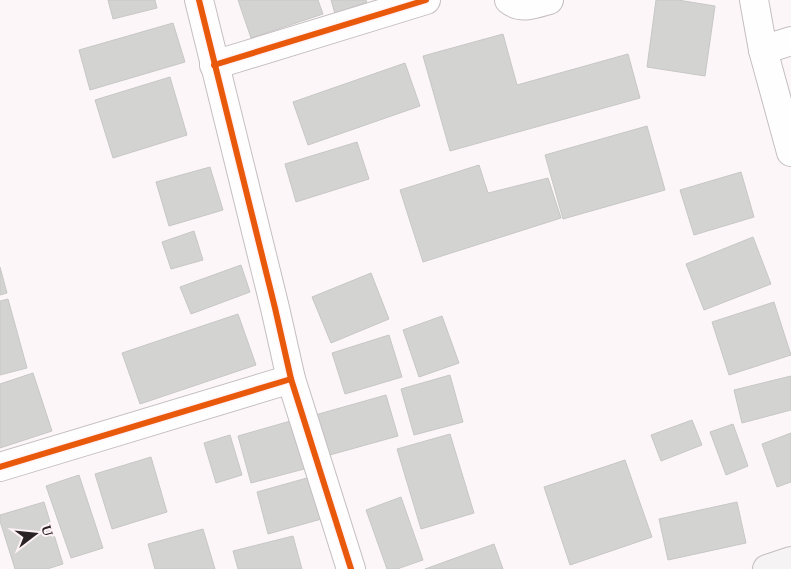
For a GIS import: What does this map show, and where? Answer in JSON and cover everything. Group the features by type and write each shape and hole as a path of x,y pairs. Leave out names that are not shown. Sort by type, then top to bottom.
{"main road":[{"path":"767,569 791,561"}],"street":[{"path":"199,0 291,378 351,569"},
{"path":"214,65 426,0"},
{"path":"509,0 515,5 526,6 549,0"},
{"path":"754,0 763,50 791,152"},
{"path":"763,50 791,41"},
{"path":"0,467 291,378"}],"building":[{"path":"108,0 155,0 157,8 113,19"},
{"path":"238,0 318,0 323,14 251,38"},
{"path":"331,0 366,0 367,2 335,14"},
{"path":"656,0 678,0 715,6 705,76 647,67"},
{"path":"173,23 185,62 90,90 79,50"},
{"path":"503,34 517,85 628,54 640,98 450,151 423,56"},
{"path":"405,63 420,106 308,145 293,102"},
{"path":"170,77 187,135 113,158 95,100"},
{"path":"647,126 665,190 563,219 545,155"},
{"path":"357,142 369,179 296,202 285,164"},
{"path":"479,165 488,193 548,178 561,218 423,262 400,190"},
{"path":"210,167 223,210 169,226 156,182"},
{"path":"741,172 754,217 694,235 680,190"},
{"path":"194,231 203,260 171,269 162,242"},
{"path":"753,237 771,284 704,310 686,264"},
{"path":"241,265 250,292 191,314 180,287"},
{"path":"0,267 7,293 0,295"},
{"path":"371,273 389,319 331,343 312,297"},
{"path":"8,299 27,368 0,375 0,301"},
{"path":"774,302 791,355 729,375 712,322"},
{"path":"238,314 256,365 140,404 122,353"},
{"path":"442,316 459,363 419,377 403,330"},
{"path":"389,335 402,377 345,394 332,353"},
{"path":"33,373 52,431 0,448 0,384"},
{"path":"450,375 463,422 414,435 401,389"},
{"path":"791,376 791,410 742,423 734,390"},
{"path":"386,395 398,436 319,458 308,417"},
{"path":"294,420 308,468 251,483 238,436"},
{"path":"692,420 702,445 661,461 651,435"},
{"path":"733,424 748,466 726,475 710,432"},
{"path":"791,433 791,482 777,487 762,444"},
{"path":"450,434 474,513 421,529 397,449"},
{"path":"230,435 242,475 216,483 204,443"},
{"path":"151,457 167,512 112,529 95,474"},
{"path":"625,460 652,537 570,565 544,487"},
{"path":"79,475 103,548 71,558 46,486"},
{"path":"314,476 325,518 268,534 257,492"},
{"path":"401,497 423,560 397,569 387,569 366,510"},
{"path":"44,502 63,564 47,569 15,569 0,521 0,515"},
{"path":"737,502 746,543 668,560 659,519"},
{"path":"203,529 215,569 155,569 148,544"},
{"path":"293,536 302,569 238,569 233,551"},
{"path":"494,544 503,569 425,569"}],"cycle path":[{"path":"199,0 291,379 351,569"},
{"path":"214,65 426,0"},
{"path":"0,467 291,379"}]}
